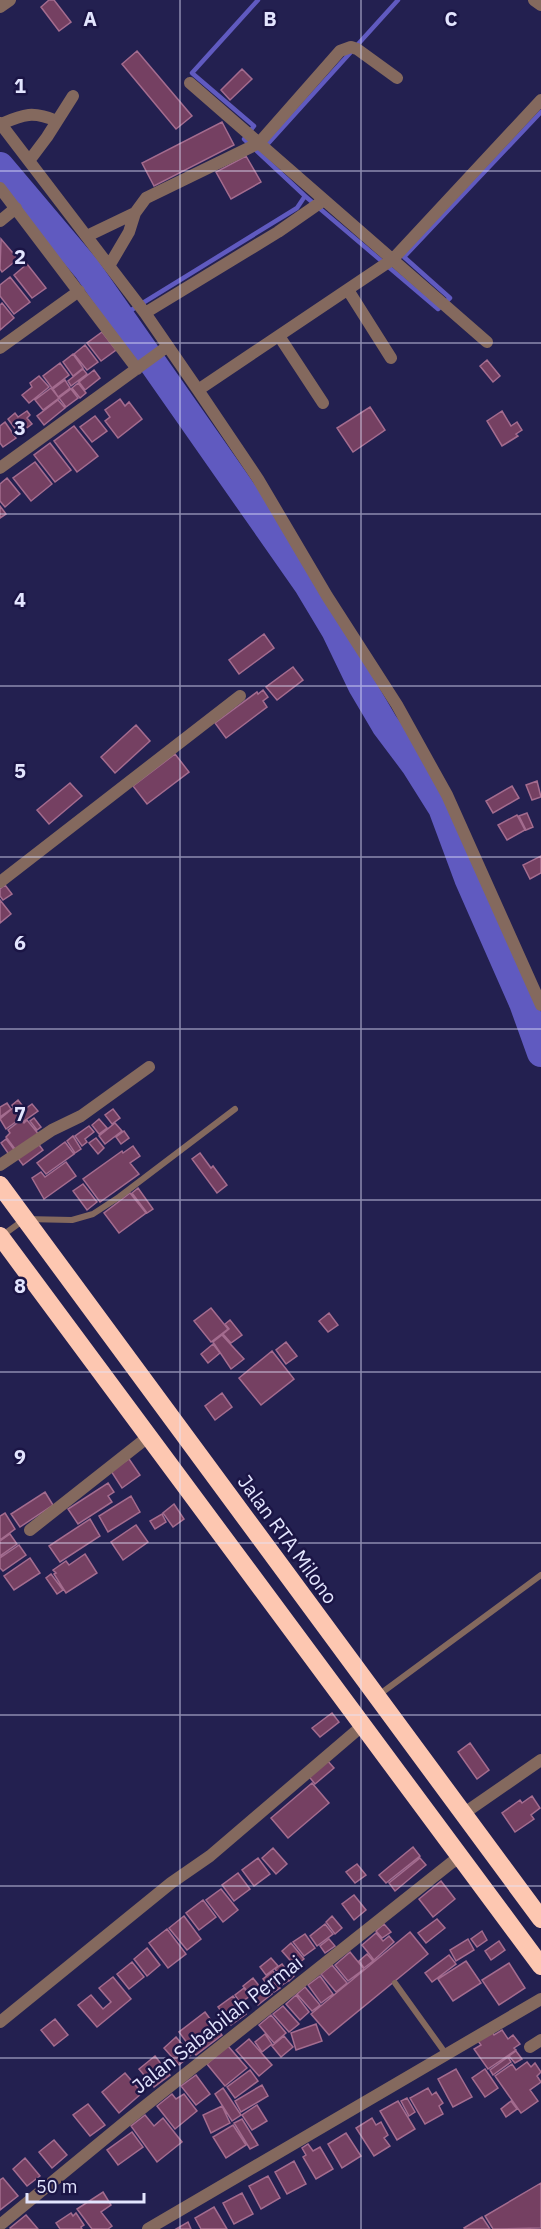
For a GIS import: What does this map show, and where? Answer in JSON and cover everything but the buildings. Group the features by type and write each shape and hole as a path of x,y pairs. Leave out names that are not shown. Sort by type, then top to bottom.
{"highway":[{"name":"Jalan RTA Milono","path":"0,1185 541,1919"},
{"path":"0,1236 541,1966"},
{"path":"414,1794 436,1777"}],"street":[{"path":"0,7 10,0"},
{"path":"534,0 541,5"},
{"path":"109,266 129,232 135,213 146,198 259,143 290,106 345,48 357,49 397,78"},
{"path":"190,83 487,342"},
{"path":"29,161 73,96"},
{"path":"198,390 393,259 541,100"},
{"path":"57,121 31,114 1,124 145,313 258,479 327,596 397,705 447,795 541,1001"},
{"path":"0,188 139,367"},
{"path":"145,313 278,232 324,200"},
{"path":"0,221 16,208"},
{"path":"87,236 135,213"},
{"path":"348,290 391,358"},
{"path":"0,348 79,291"},
{"path":"279,336 323,403"},
{"path":"0,468 168,346"},
{"path":"0,882 240,696"},
{"path":"0,1165 52,1130 81,1116 150,1067"},
{"path":"30,1530 148,1437"},
{"path":"0,2022 171,1883 210,1856 362,1726"},
{"path":"463,1814 541,1760"},
{"name":"Jalan Sababilah Permai","path":"0,2225 130,2118 450,1863 461,1857"},
{"path":"148,2229 541,1999"},
{"path":"530,2047 541,2040"}],"lane":[{"path":"0,1236 25,1219 72,1220 93,1214 235,1109"},
{"path":"377,1696 541,1575"},
{"path":"395,1983 446,2054"}],"waterway":[{"path":"120,317 297,208 305,196 244,139 254,126 192,73 258,0"},
{"path":"265,147 398,0"},
{"path":"305,196 438,309 450,298 404,257 541,112"},
{"path":"0,166 87,269 308,585 335,630 362,686 385,725 415,765 442,808 468,878 523,1003 541,1053"}]}
